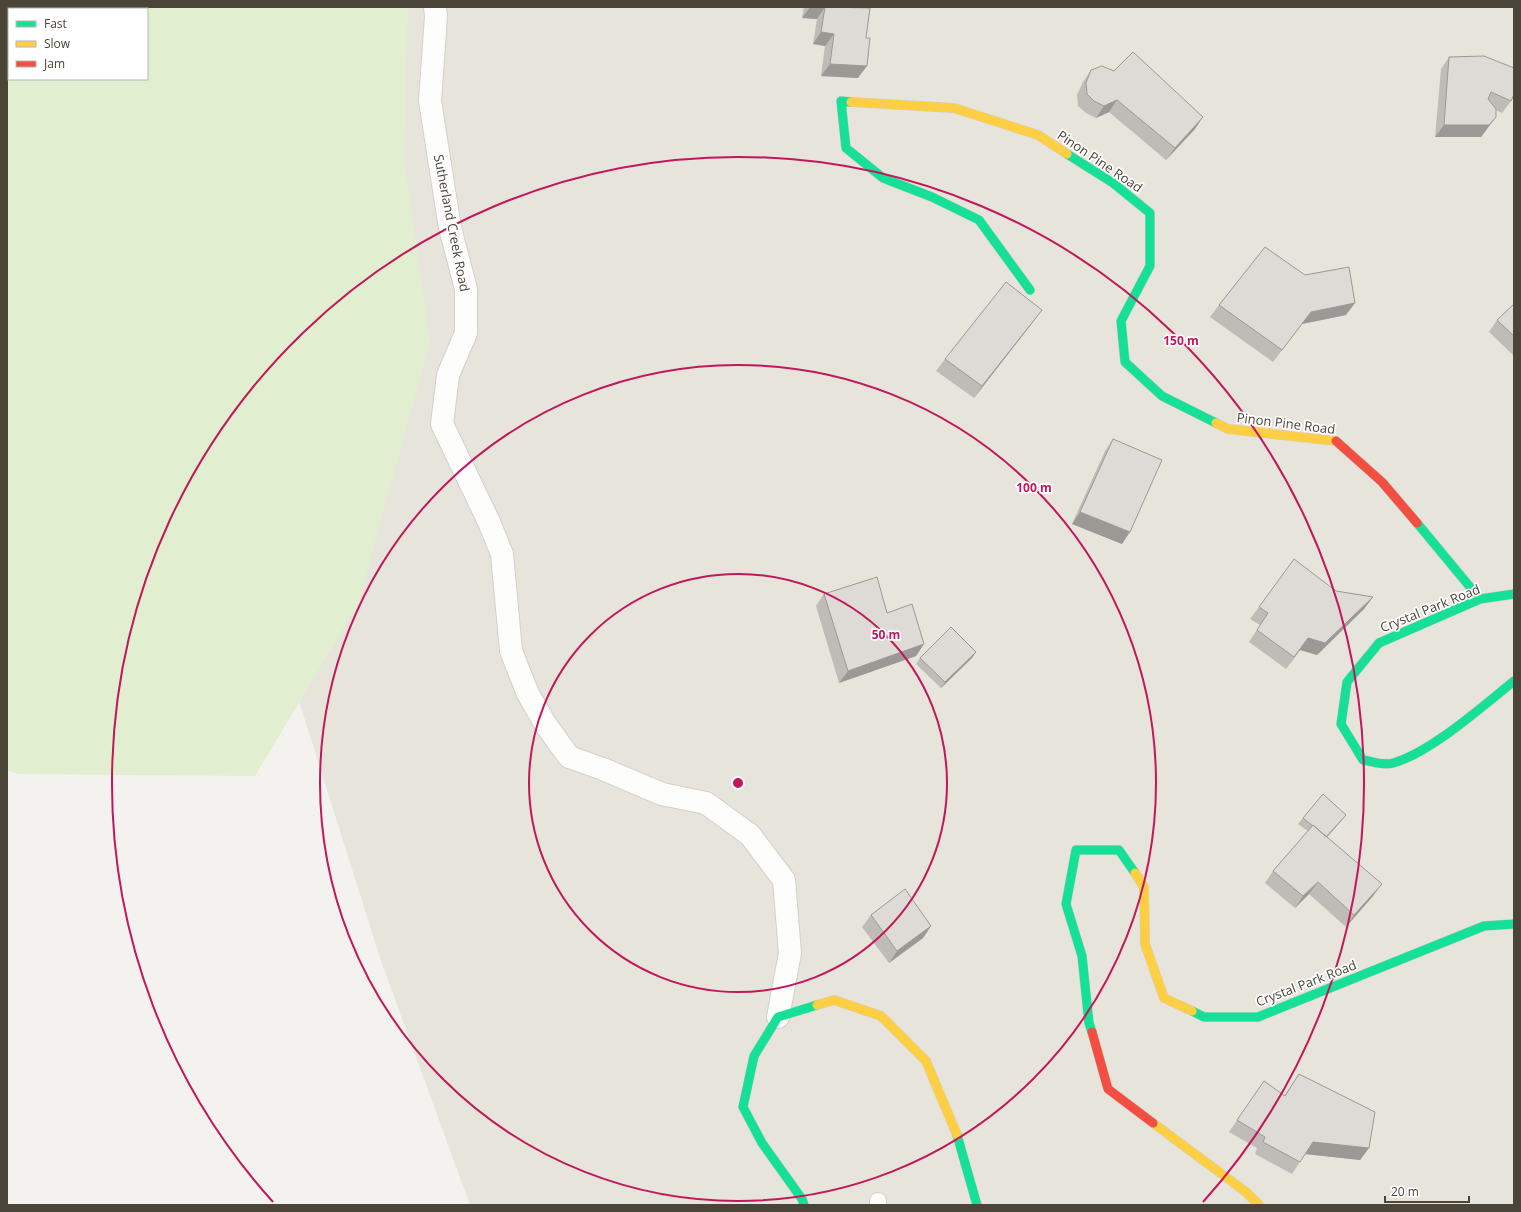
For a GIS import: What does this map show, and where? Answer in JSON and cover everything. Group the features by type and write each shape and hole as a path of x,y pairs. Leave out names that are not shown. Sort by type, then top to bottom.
{"street":[{"name":"Sutherland Creek Road","path":"435,7 436,16 430,101 450,228 466,289 466,333 448,375 442,424 489,522 502,554 511,651 528,694 546,725 569,757 603,768 662,794 706,803 750,835 784,880 790,954 778,1016"},
{"name":"Pinon Pine Road","path":"1030,290 979,220 932,197 883,178 846,148 841,102 954,108 1038,135 1113,183 1150,213 1150,266 1121,321 1125,362 1162,396 1228,429 1338,441 1382,482 1480,599"},
{"name":"Crystal Park Road","path":"1514,594 1480,599 1379,643 1348,682 1341,724 1363,760 1392,764 1423,749 1466,719 1514,681"},
{"name":"Crystal Park Road","path":"1259,1205 1246,1192 1108,1089 1089,1023 1082,956 1066,904 1076,850 1119,850 1144,887 1145,944 1164,998 1204,1017 1258,1017 1484,926 1514,924"},
{"path":"804,1205 802,1199 762,1143 743,1106 754,1056 778,1016 834,1000 881,1016 926,1061 958,1137 977,1205"}],"shaded area":[{"path":"119,7 1514,7 1514,1205 470,1205 381,961 174,305 147,80 148,8"}],"green space":[{"path":"7,7 408,7 404,159 430,342 358,604 255,776 17,774 7,770"}],"building":[{"path":"825,7 870,8 866,38 870,38 867,66 830,64 834,34 821,32"},
{"path":"1133,52 1203,117 1175,148 1117,100 1104,106 1094,101 1087,94 1086,83 1091,70 1102,66 1114,71"},
{"path":"1484,56 1514,68 1514,94 1511,101 1491,92 1488,99 1496,109 1496,117 1489,125 1444,125 1449,57"},
{"path":"1265,247 1305,275 1349,267 1355,303 1311,312 1282,350 1219,305"},
{"path":"1006,282 1042,310 982,386 945,359"},
{"path":"1514,304 1514,336 1497,320"},
{"path":"1113,439 1162,460 1130,532 1080,512"},
{"path":"1294,559 1336,591 1373,597 1325,643 1308,638 1294,657 1257,630 1268,613 1259,607"},
{"path":"877,577 887,613 912,604 924,644 848,671 824,594"},
{"path":"951,627 976,652 945,682 920,658"},
{"path":"1323,794 1346,815 1326,837 1303,818"},
{"path":"1313,825 1382,884 1354,915 1318,882 1303,896 1273,871"},
{"path":"905,889 931,926 897,951 871,915"},
{"path":"1299,1074 1375,1112 1369,1148 1313,1142 1300,1162 1263,1142 1265,1137 1237,1120 1264,1081 1285,1096"}],"traffic: fast":[{"path":"851,102 841,101 846,148 883,178 932,197 979,220 1030,290"},
{"path":"1067,154 1113,183 1150,213 1150,266 1121,321 1125,362 1162,396 1216,423"},
{"path":"1417,523 1480,599"},
{"path":"1514,594 1480,599 1379,643 1347,682 1341,724 1363,760 1390,764 1408,758 1456,728 1514,681"},
{"path":"1092,1032 1089,1023 1082,956 1066,904 1076,850 1119,850 1135,873"},
{"path":"1192,1011 1204,1017 1258,1017 1484,926 1514,924"},
{"path":"804,1205 802,1199 762,1143 743,1107 754,1056 778,1017 817,1005"},
{"path":"957,1135 977,1205"}],"traffic: slow":[{"path":"851,102 954,108 1038,135 1067,154"},
{"path":"1216,423 1228,429 1336,441"},
{"path":"1135,873 1144,887 1145,944 1164,998 1192,1011"},
{"path":"817,1005 834,1000 881,1016 926,1061 957,1135"},
{"path":"1153,1123 1246,1192 1259,1205"}],"traffic: jam":[{"path":"1336,441 1382,482 1417,523"},
{"path":"1092,1032 1108,1089 1153,1123"}]}
